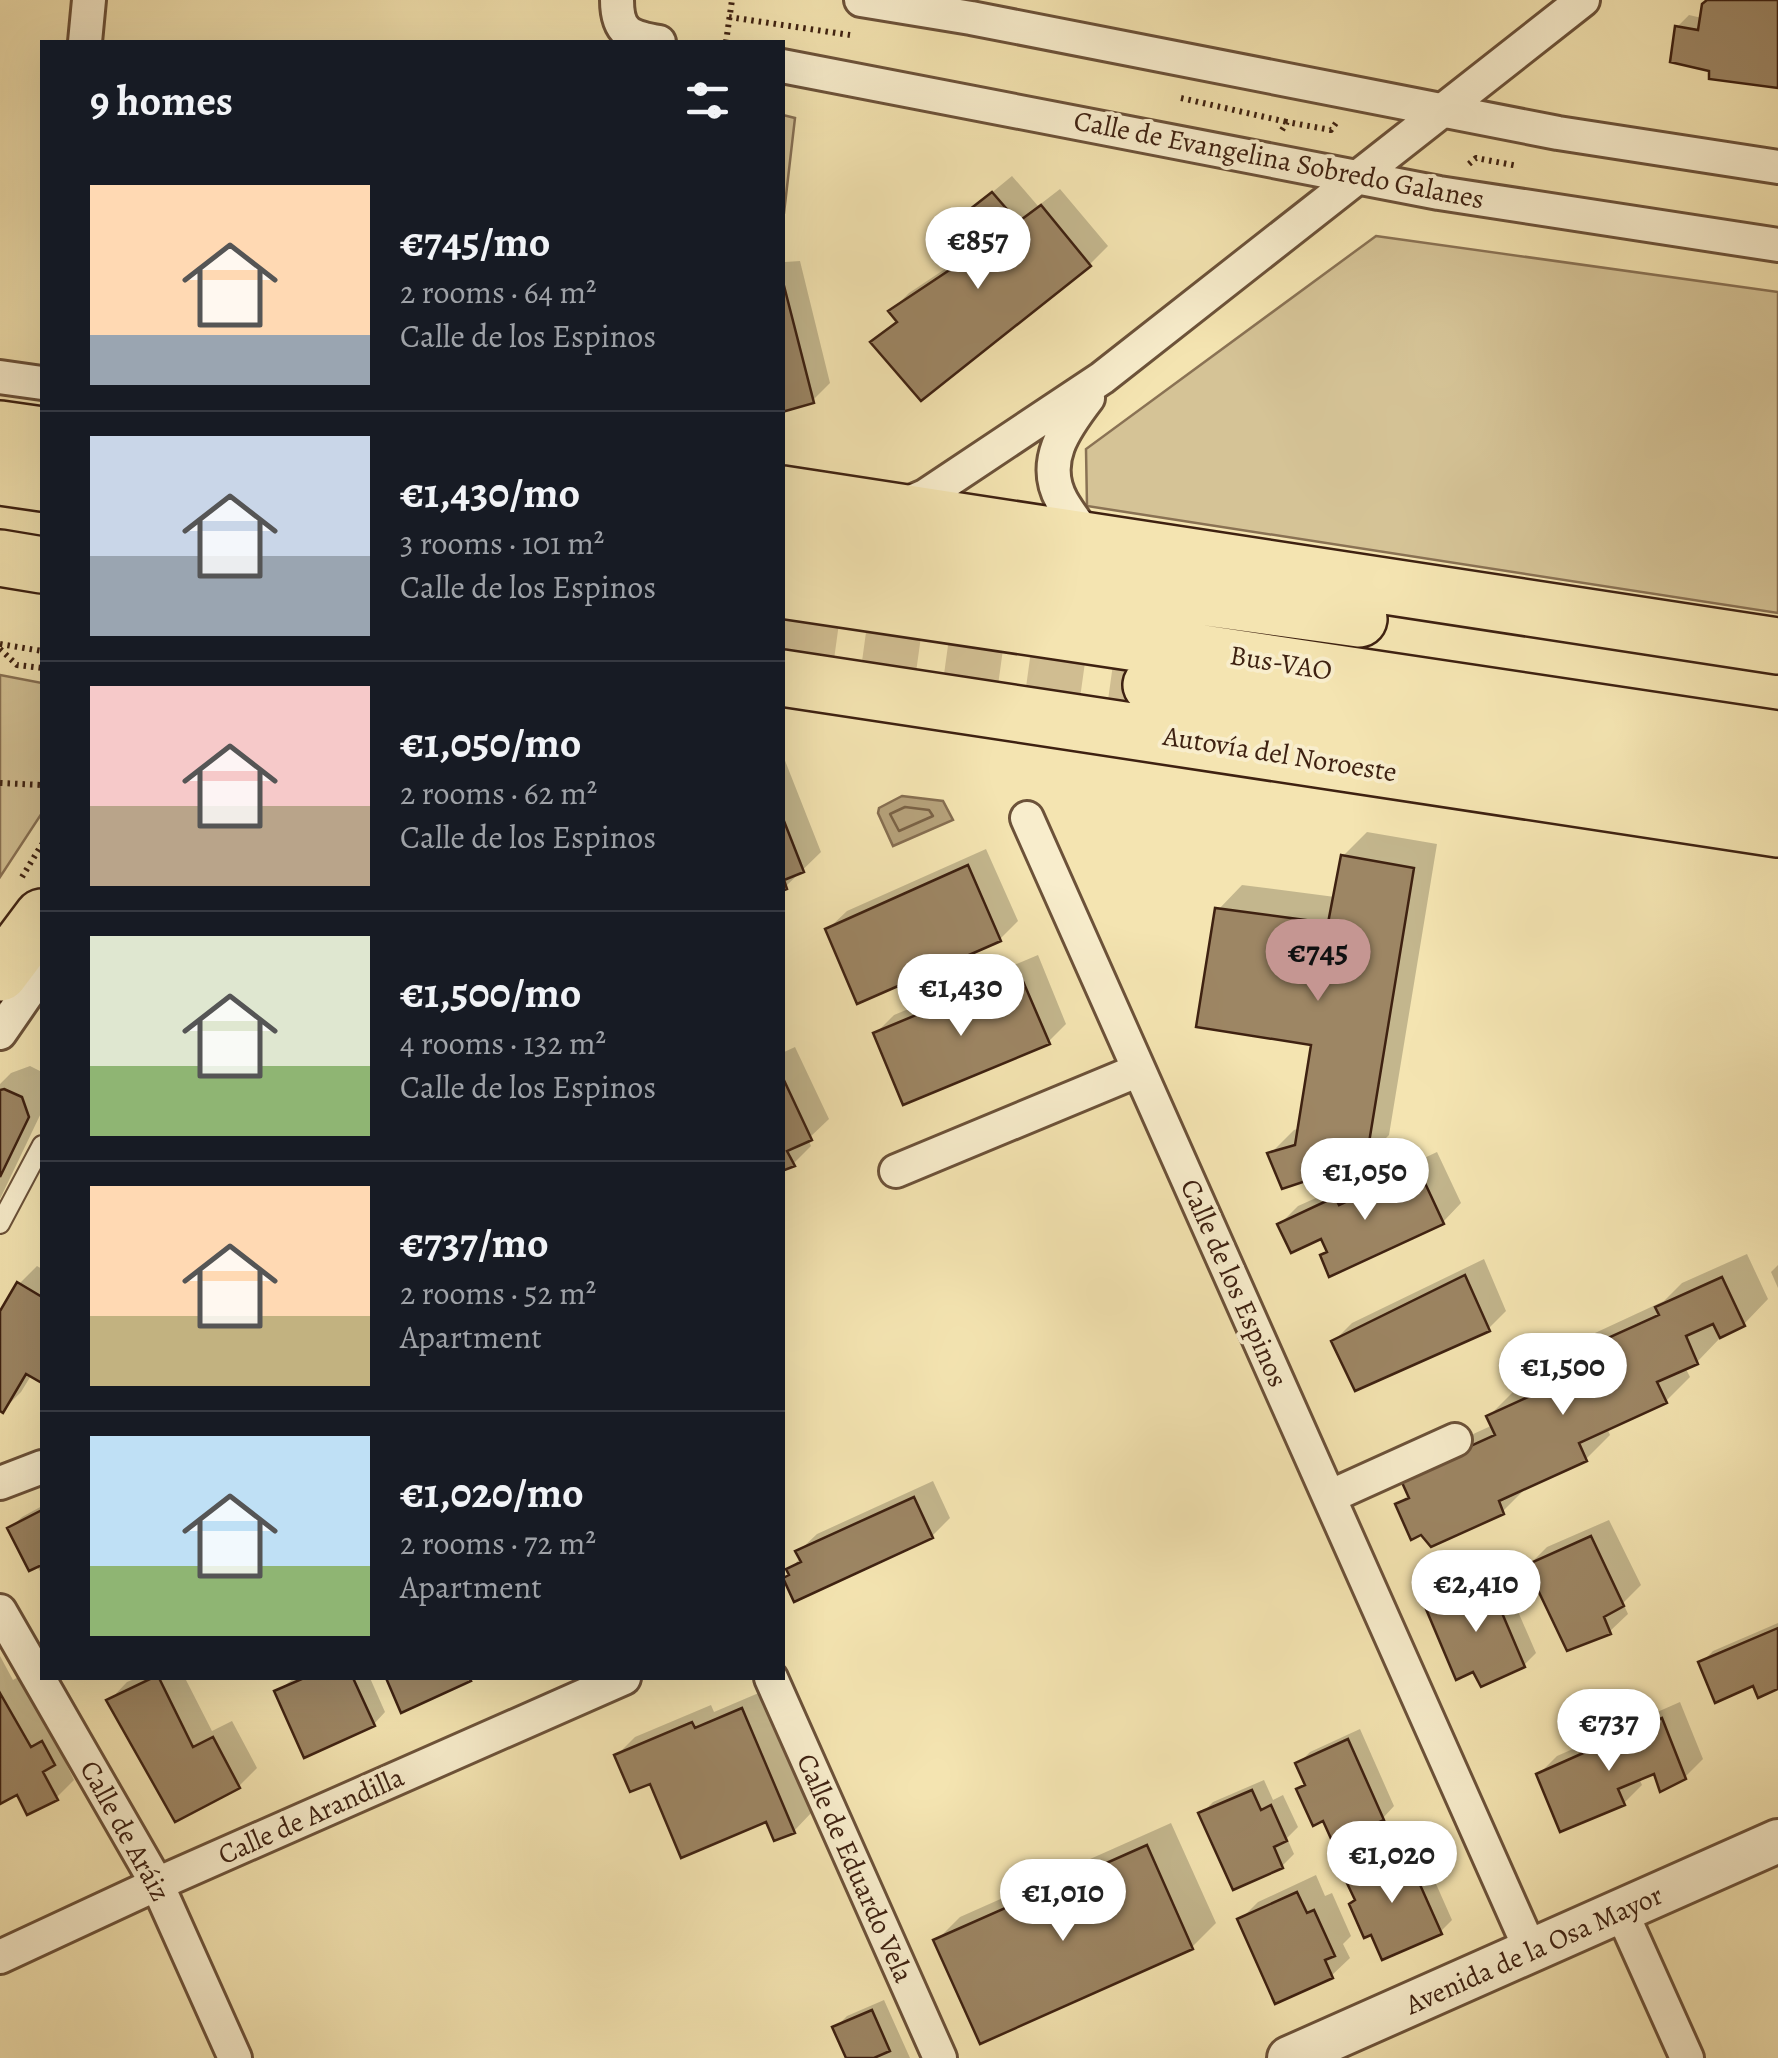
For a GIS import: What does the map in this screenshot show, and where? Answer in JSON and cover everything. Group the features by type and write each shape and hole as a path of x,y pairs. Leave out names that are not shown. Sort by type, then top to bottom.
{"highway":[{"path":"0,429 40,435"},
{"path":"0,477 40,483"},
{"path":"785,494 1778,646"},
{"path":"785,538 1778,678"},
{"path":"0,558 40,565"},
{"name":"Bus-VAO","path":"785,590 1778,739"},
{"name":"Autovía del Noroeste","path":"785,678 1778,829"},
{"path":"1151,685 1778,778"},
{"path":"1523,792 1778,848"},
{"path":"0,973 40,921"}],"street":[{"path":"85,40 90,0"},
{"path":"617,0 617,12 627,32 632,38 646,40"},
{"path":"861,0 971,18 1440,112 1778,167"},
{"path":"892,510 925,496 1102,378 1583,0"},
{"name":"Calle de Evangelina Sobredo Galanes","path":"785,67 1356,178 1778,245"},
{"path":"0,376 40,382"},
{"path":"1088,541 1060,498 1054,458 1061,434 1102,378"},
{"name":"Calle de los Espinos","path":"1027,818 1532,1952"},
{"path":"0,1033 40,975"},
{"path":"896,1172 1139,1070"},
{"path":"1329,1497 1456,1440"},
{"path":"0,1483 40,1467"},
{"name":"Calle de Aráiz","path":"0,1610 40,1680"},
{"name":"Calle de Aráiz","path":"40,1680 157,1884 235,2058"},
{"name":"Calle de Arandilla","path":"0,1957 619,1680"},
{"name":"Calle de Eduardo Vela","path":"772,1680 940,2058"},
{"name":"Avenida de la Osa Mayor","path":"1289,2058 1778,1842"},
{"path":"1621,1911 1687,2058"}],"lane":[{"path":"0,1224 40,1149"}],"path":[{"path":"726,40 732,0"},
{"path":"1262,161 1287,122 1332,130 1356,93"},
{"path":"0,646 40,651"},
{"path":"0,646 17,665 40,668"},
{"path":"0,783 40,785"}],"shaded area":[{"path":"785,116 795,118 785,204"},
{"path":"1376,236 1778,292 1778,613 1087,506 1086,449"},
{"path":"0,675 40,683 40,816 0,877"}],"water":[{"path":"902,796 943,801 953,820 893,846 878,813 879,808"}],"building":[{"path":"1707,0 1778,0 1778,88 1709,79 1709,71 1670,62 1675,26 1698,30 1702,4"},
{"path":"992,192 1018,222 1041,205 1091,266 921,401 870,342 897,322 888,311 951,269 928,242"},
{"path":"785,290 814,403 785,411"},
{"path":"785,824 804,872 785,880"},
{"path":"1341,855 1414,868 1366,1161 1282,1189 1267,1153 1295,1145 1311,1045 1196,1027 1215,908 1328,923"},
{"path":"968,865 1001,941 857,1004 825,929"},
{"path":"1019,972 1050,1044 903,1105 873,1033"},
{"path":"785,1082 812,1140 787,1151 795,1166 785,1170"},
{"path":"0,1090 22,1097 29,1117 0,1177"},
{"path":"1418,1168 1444,1224 1329,1277 1320,1255 1327,1252 1321,1239 1291,1253 1277,1224 1335,1197 1339,1205"},
{"path":"1465,1275 1490,1331 1355,1391 1331,1341"},
{"path":"1722,1277 1745,1326 1720,1338 1713,1324 1686,1336 1698,1364 1657,1382 1667,1403 1579,1443 1587,1461 1499,1501 1504,1514 1431,1547 1421,1535 1411,1540 1395,1504 1409,1498 1400,1478 1495,1435 1486,1416 1577,1375 1568,1356 1659,1315 1655,1307"},
{"path":"17,1282 40,1296 40,1382 26,1374 3,1413 0,1411 0,1311"},
{"path":"914,1497 933,1538 794,1602 785,1577 789,1575 786,1569 801,1562 795,1551"},
{"path":"40,1511 40,1566 29,1571 7,1528"},
{"path":"1591,1536 1624,1606 1604,1617 1611,1634 1567,1651 1526,1565"},
{"path":"1488,1580 1525,1667 1481,1687 1473,1672 1456,1680 1426,1609"},
{"path":"1778,1628 1778,1689 1758,1698 1753,1686 1715,1703 1698,1662"},
{"path":"148,1680 160,1680 193,1747 213,1737 240,1788 175,1822 106,1700"},
{"path":"299,1680 354,1680 375,1726 304,1758 274,1691"},
{"path":"387,1680 471,1681 401,1713"},
{"path":"0,1693 31,1747 42,1741 55,1765 43,1772 58,1800 27,1815 17,1795 0,1804"},
{"path":"742,1708 795,1833 774,1841 766,1822 681,1858 650,1784 630,1792 614,1755 692,1722 695,1728"},
{"path":"1662,1718 1686,1779 1660,1792 1654,1774 1618,1789 1625,1805 1560,1832 1536,1774"},
{"path":"1348,1739 1384,1820 1333,1843 1323,1821 1313,1826 1296,1789 1305,1785 1295,1763"},
{"path":"1252,1790 1261,1810 1271,1805 1287,1841 1274,1847 1283,1868 1233,1890 1198,1813"},
{"path":"1147,1845 1193,1949 980,2044 933,1940"},
{"path":"1405,1851 1442,1934 1382,1960 1371,1935 1364,1938 1349,1904 1355,1900 1344,1877"},
{"path":"1297,1892 1307,1913 1314,1910 1335,1956 1325,1960 1333,1978 1275,2004 1237,1919"},
{"path":"872,2010 890,2051 874,2058 846,2058 832,2027"}],"tunnel":[{"path":"785,634 1151,685"}]}
